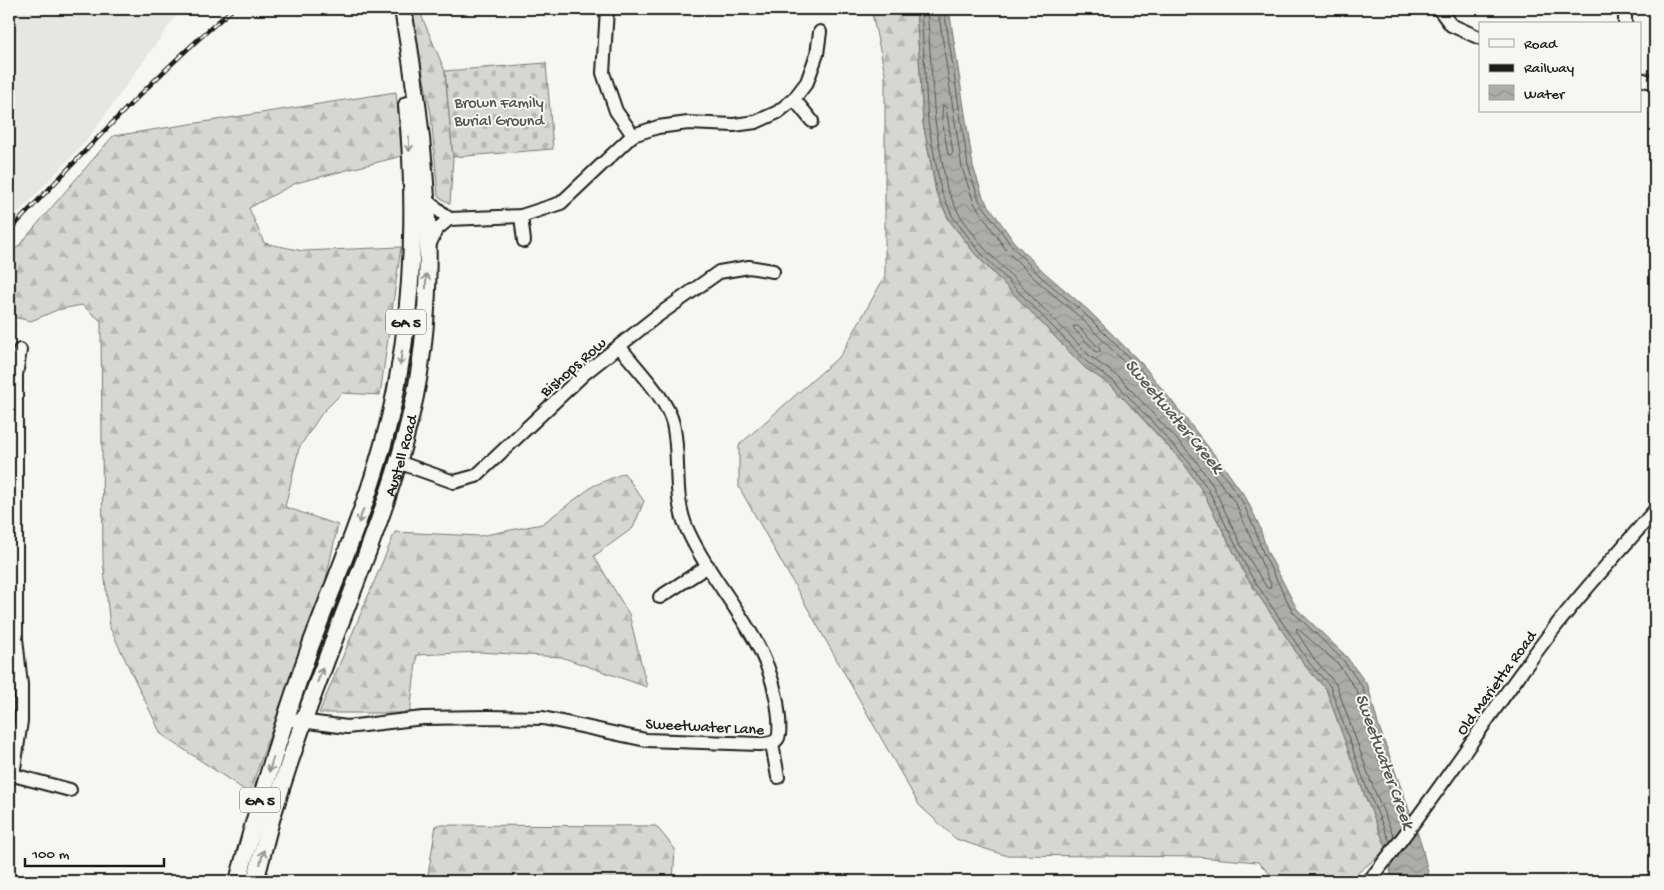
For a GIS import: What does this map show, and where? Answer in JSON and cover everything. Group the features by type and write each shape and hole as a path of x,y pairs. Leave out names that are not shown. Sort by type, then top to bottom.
{"main road":[{"name":"Austell Road","path":"238,881 285,719 361,516 388,428 398,379 409,279 411,189 408,120 393,9"},
{"name":"Austell Road","path":"255,881 275,807 398,462 412,409 422,353 427,250 425,198 414,73 403,9"}],"street":[{"path":"607,9 603,73 616,111 633,135"},
{"path":"1439,9 1452,25 1479,38"},
{"path":"1625,9 1625,22"},
{"path":"427,250 436,230 449,219 521,216 561,203 633,135 658,127 688,123 734,125 756,122 778,112 794,99 807,82 813,69 820,32"},
{"path":"1642,80 1655,83"},
{"path":"794,99 812,121"},
{"path":"425,198 449,219"},
{"path":"521,216 524,241"},
{"name":"Bishops Row","path":"398,462 454,482 476,476 585,373 719,272 749,267 773,271"},
{"name":"Sweetwater Lane","path":"285,719 346,728 423,718 488,716 544,718 646,740 772,744 778,740 780,733 775,692 758,642 708,566 687,528 679,505 673,423 662,400 619,346"},
{"path":"20,350 16,375 12,638 21,685 21,722 11,776 70,790"},
{"name":"Old Marietta Road","path":"1369,881 1417,819 1554,629 1655,510"},
{"path":"660,597 708,566"},
{"path":"772,744 778,777"}],"shaded area":[{"path":"9,9 181,9 87,140 9,223"}],"green space":[{"path":"410,9 422,9 422,17 445,71 453,157 450,204 438,196 431,114"},
{"path":"871,9 916,9 923,123 936,193 949,220 975,254 1085,368 1112,386 1185,465 1203,492 1246,576 1306,667 1326,689 1363,791 1387,849 1348,881 1277,881 1258,862 1199,857 1004,855 956,839 919,805 739,487 739,445 841,355 885,276 885,73"},
{"name":"Brown Family Burial Ground","path":"546,63 553,149 453,157 445,71"},
{"path":"396,92 402,156 296,183 249,208 264,243 303,251 401,247 380,395 342,393 322,413 299,448 285,507 338,525 325,583 249,793 161,734 110,628 103,560 101,321 82,305 57,310 31,321 9,316 9,257 113,136"},
{"path":"624,473 644,501 633,528 594,556 629,614 647,687 561,657 479,652 417,655 410,713 319,713 395,532 480,536 542,524 593,486"},
{"path":"436,825 656,826 675,849 673,881 427,881"}],"water":[{"name":"Sweetwater Creek","path":"916,9 949,9 973,166 983,197 1014,242 1044,272 1088,310 1143,365 1221,463 1246,498 1259,525 1267,551 1297,609 1346,656 1368,686 1378,724 1421,843 1430,881 1392,881 1387,849 1363,791 1326,689 1306,667 1246,576 1203,492 1185,465 1112,386 1085,368 975,254 949,220 937,193 923,123"}],"railway":[{"path":"9,231 146,89 233,9"}]}
